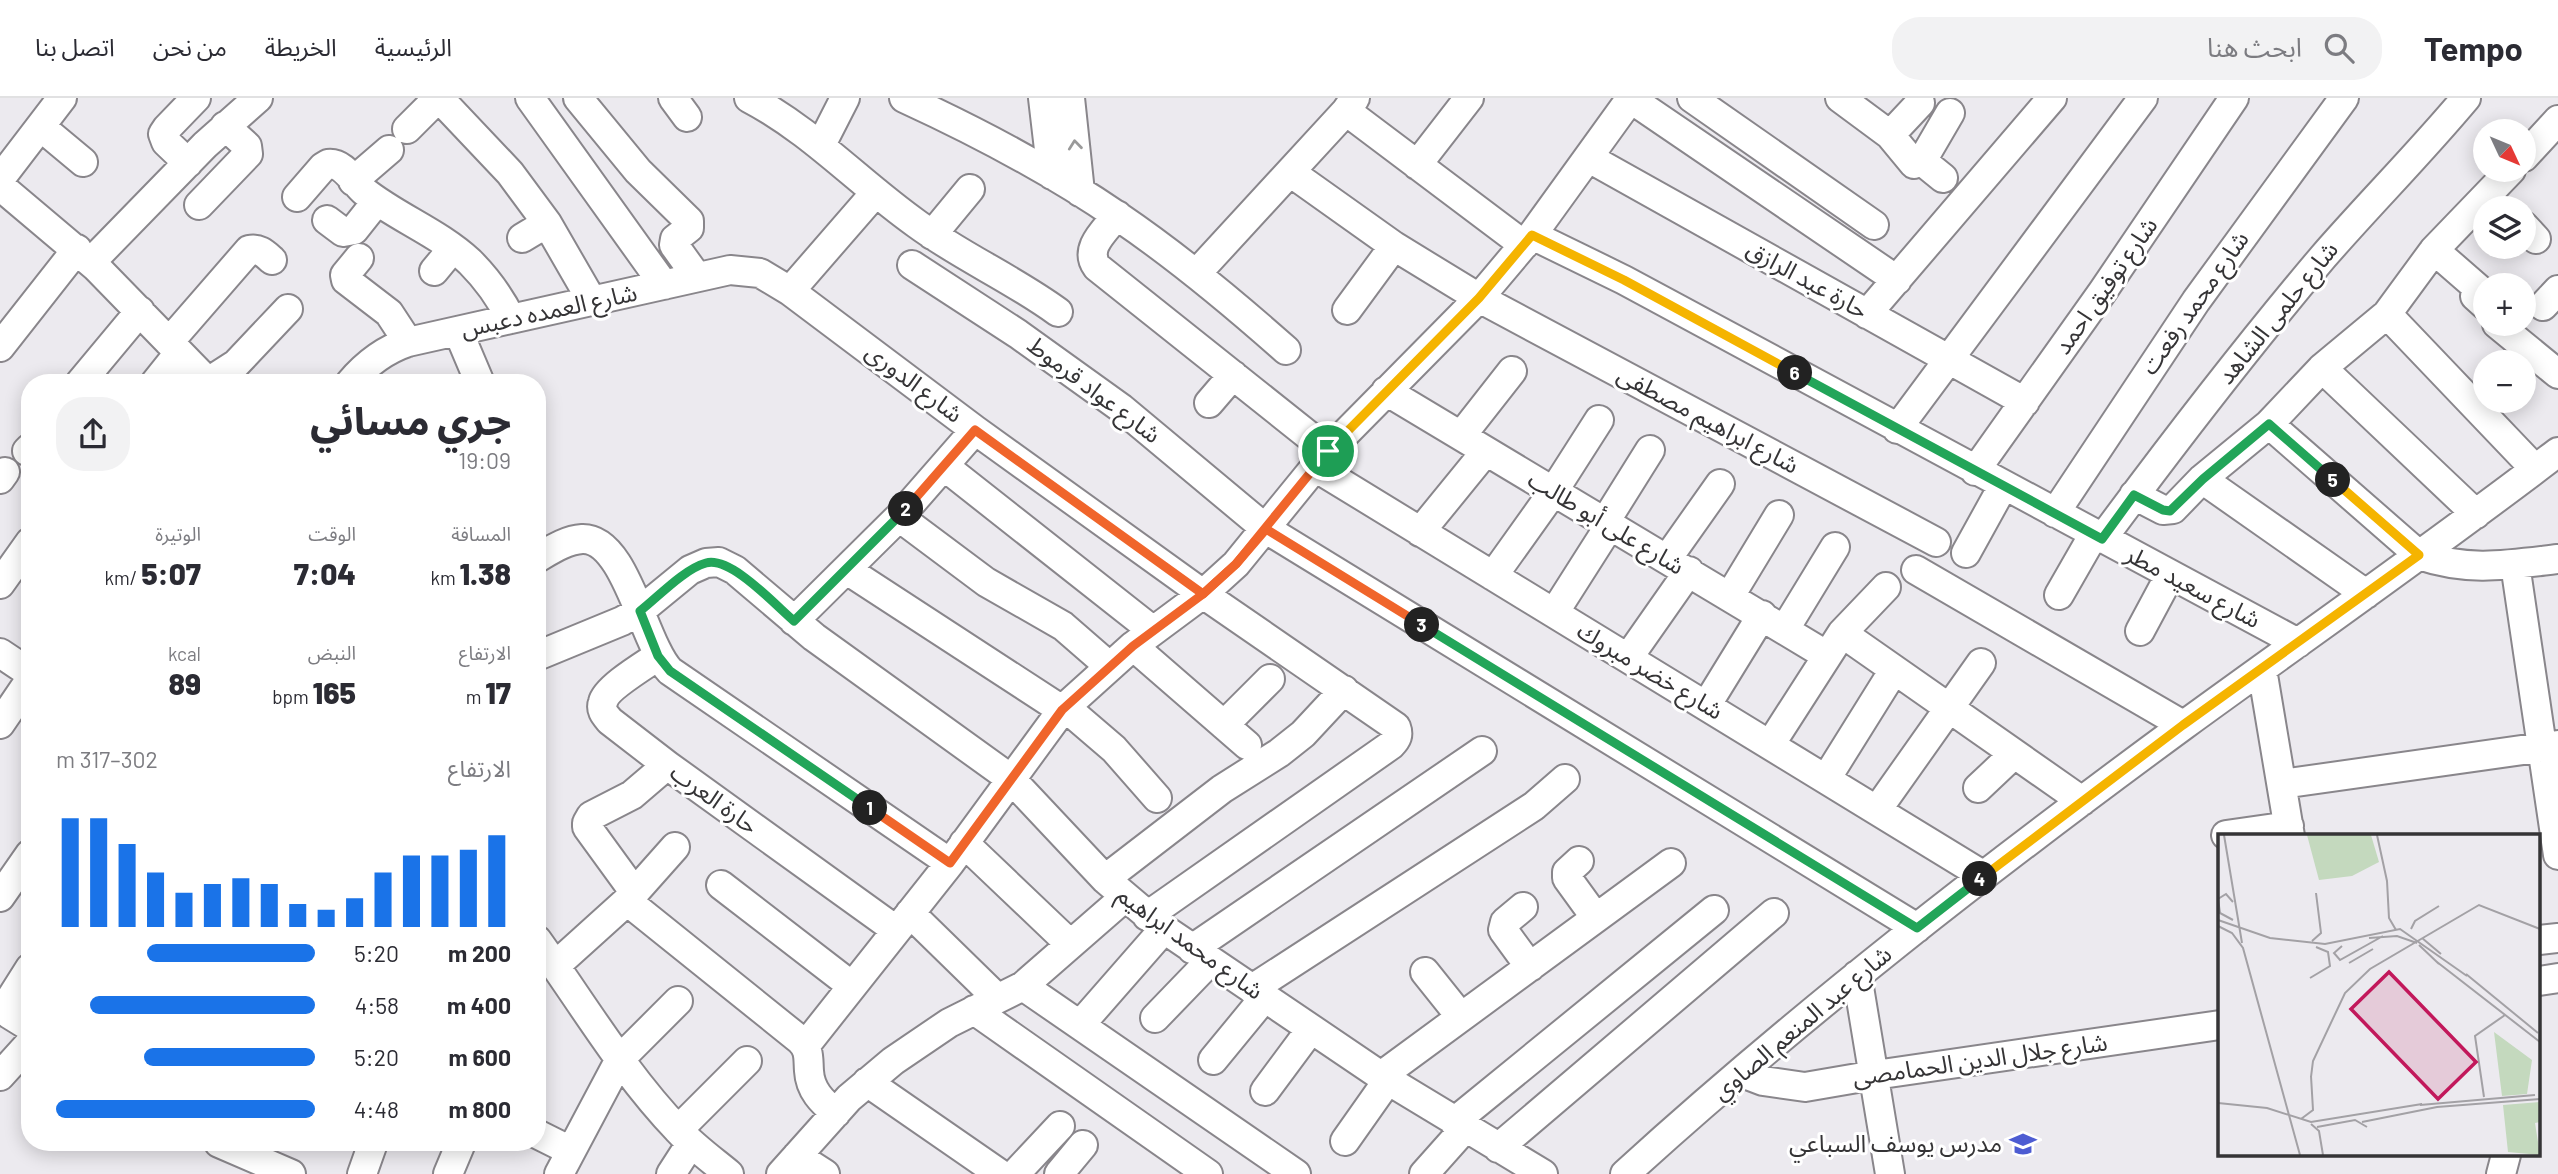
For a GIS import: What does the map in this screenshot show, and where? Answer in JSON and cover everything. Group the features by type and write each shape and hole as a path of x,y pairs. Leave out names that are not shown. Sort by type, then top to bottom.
{"street":[{"path":"0,179 62,98"},
{"path":"188,163 166,142 163,134 198,98 247,146 248,154 199,205"},
{"path":"0,346 84,256 258,98"},
{"path":"353,181 439,98 510,173 547,223 592,301"},
{"path":"511,98 517,102 525,98"},
{"path":"530,98 554,153 664,285"},
{"path":"578,98 638,171 689,221 689,228 675,239 674,245 697,277"},
{"path":"749,98 821,145 932,235 1031,292 1058,312"},
{"path":"821,145 845,98"},
{"path":"904,98 956,122 1052,175 1117,215 1196,274 1286,350"},
{"path":"1043,98 1052,175"},
{"path":"1070,98 1080,192"},
{"path":"1417,165 1469,98"},
{"path":"805,1046 957,853 1063,709 1142,638 1203,594 1236,564 1321,459 1479,298 1528,240 1631,98 1897,279"},
{"path":"1692,98 1874,225"},
{"path":"1867,314 2052,98"},
{"path":"1897,429 2143,98"},
{"name":"شارع توفيق احمد","path":"1975,471 2234,98"},
{"name":"شارع محمد رفعت","path":"2055,513 2196,301 2344,98"},
{"name":"شارع حلمى الشاهد","path":"2059,595 2098,537 2273,318 2370,204 2466,98"},
{"path":"1842,99 1890,135 1914,164 1933,170 1950,113"},
{"path":"1890,135 1920,103"},
{"path":"1196,274 1351,105"},
{"name":"شارع سعيد مطر","path":"1351,105 1417,165 1528,240 1624,280 2298,643"},
{"path":"2536,144 2558,120"},
{"path":"41,127 83,162"},
{"name":"حارة عبد الرازق","path":"1589,158 2025,402"},
{"path":"298,197 328,164 339,165 377,201 453,248 485,278 512,319"},
{"name":"شارع ابراهيم مصطفى","path":"1290,172 1394,246 1479,298 1936,542"},
{"path":"0,187 84,256 200,374"},
{"path":"932,235 970,189"},
{"path":"790,291 876,192"},
{"path":"327,220 343,232 354,230 377,201"},
{"name":"شارع خضر مبروك","path":"1117,215 1093,247 1093,261 1097,267 1233,375 1321,459 1420,532 1984,876"},
{"path":"2134,495 2170,511 2203,479 2269,424 2322,369 2387,314 2434,250 2473,220"},
{"path":"522,238 547,223"},
{"path":"1348,310 1394,246"},
{"path":"434,271 453,248"},
{"path":"160,374 174,347 249,250 262,251 272,260"},
{"path":"2434,250 2473,284"},
{"path":"359,258 345,275 346,280 389,313 408,342"},
{"name":"شارع عواد قرموط","path":"912,265 1018,334 1100,393 1170,447 1266,529 1917,928"},
{"name":"شارع العمده دعبس","path":"358,374 379,355 408,342 730,270 760,273"},
{"name":"شارع الدورى","path":"760,273 790,291 975,430 1203,594 1391,722 1398,733 1391,745 1155,922"},
{"path":"222,374 236,364 288,309"},
{"path":"88,374 140,311"},
{"path":"2387,314 2535,470"},
{"path":"458,331 476,374"},
{"path":"2512,336 2558,374"},
{"path":"2322,369 2476,514"},
{"path":"1461,436 1512,371"},
{"path":"1209,403 1233,375"},
{"name":"شارع على أبو طالب","path":"1387,391 1773,622 1894,670 2082,801"},
{"path":"1493,576 1553,492 1599,419"},
{"path":"2269,424 2419,555 2467,567 2558,559"},
{"path":"794,621 899,517 975,430"},
{"path":"1554,613 1650,450"},
{"path":"1420,532 1486,451"},
{"name":"شارع عبد المنعم الصاوي","path":"1625,1174 1857,975 1984,876 2183,725 2558,452"},
{"path":"944,466 1142,638 1224,725 1247,745"},
{"path":"2203,479 2366,594"},
{"path":"1628,659 1720,484"},
{"path":"1966,552 2003,486"},
{"path":"1730,596 1779,515"},
{"path":"899,517 986,582 1063,626 1109,666"},
{"path":"546,553 570,541 586,538 601,545 624,573 658,656 670,671 957,853 1069,943"},
{"path":"1706,706 1835,547"},
{"path":"0,584 20,548"},
{"name":"شارع محمد ابراهيم","path":"640,611 690,570 706,563 719,562 735,570 794,621 1011,779 1115,888 1155,922 1384,1078 1537,1173"},
{"path":"2515,564 2550,746 2558,855"},
{"path":"847,570 1063,709 1114,750 1157,798"},
{"path":"1916,570 2183,725"},
{"path":"2140,631 2170,575"},
{"path":"1770,745 1834,644 1886,587"},
{"path":"546,652 640,611"},
{"path":"0,653 21,667"},
{"name":"حارة العرب","path":"658,656 608,693 602,702 603,713 610,721 667,765 903,922 986,1004 1208,1174"},
{"path":"1877,810 1981,663"},
{"path":"2241,834 2290,831 2262,669"},
{"path":"1826,779 1894,670"},
{"path":"1224,725 1270,680"},
{"path":"825,1174 789,1165 867,1082 920,1041 1023,986 1069,943 1115,888 1222,789 1295,741 1325,713 1344,690"},
{"path":"0,724 21,693"},
{"path":"2282,784 2550,746"},
{"path":"1155,1018 1201,955 1482,751"},
{"path":"1978,788 2014,754"},
{"path":"667,765 632,795 591,816 587,827 631,897 805,1046 810,1056 809,1073 814,1089 823,1103 836,1113"},
{"path":"1213,1060 1258,993 1534,806 1565,779"},
{"path":"546,949 631,897 675,847"},
{"path":"1579,861 1567,872 1567,878 1596,918"},
{"path":"1345,1141 1384,1078 1461,1017 1671,863"},
{"path":"0,897 19,867"},
{"path":"721,886 852,986"},
{"path":"1524,906 1505,922 1503,927 1504,933 1530,967"},
{"path":"1424,1174 1460,1125 1714,910"},
{"path":"1498,1148 1774,913"},
{"path":"1080,1025 1155,922"},
{"path":"2540,940 2558,937"},
{"path":"546,955 620,1059 685,1137 729,1174"},
{"path":"1425,972 1461,1017"},
{"path":"1857,975 1890,1174"},
{"path":"2540,981 2558,978"},
{"path":"21,982 6,1006 21,1032"},
{"path":"1023,986 1296,1174"},
{"path":"546,1143 565,1163 620,1059 678,1001"},
{"name":"شارع جلال الدين الحمامصى","path":"1742,1073 1763,1081 1805,1087 2218,1025"},
{"path":"1265,1091 1311,1029"},
{"path":"0,1076 21,1051"},
{"path":"671,1174 685,1137 747,1061"},
{"path":"867,1082 1000,1174"},
{"path":"1015,1174 1060,1126"},
{"path":"1059,1174 1083,1145"},
{"path":"240,1151 274,1164"},
{"path":"362,1174 370,1151"},
{"path":"448,1174 458,1151"},
{"path":"2501,1174 2506,1156"}],"place":[{"name":"مدرس يوسف السباعي","path":"2023,1144"}],"route":[{"path":"1328,451 1236,564 1203,594 1152,630 1109,666 1062,710 950,863 670,671 652,645 640,611 690,570 706,563 719,562 735,570 794,621 899,517 975,430 1203,594 1236,564 1266,529 1917,928 2183,725 2419,555 2269,424 2203,479 2174,509 2166,512 2134,495 2102,539 1624,280 1532,235 1479,298 1328,451"}]}
